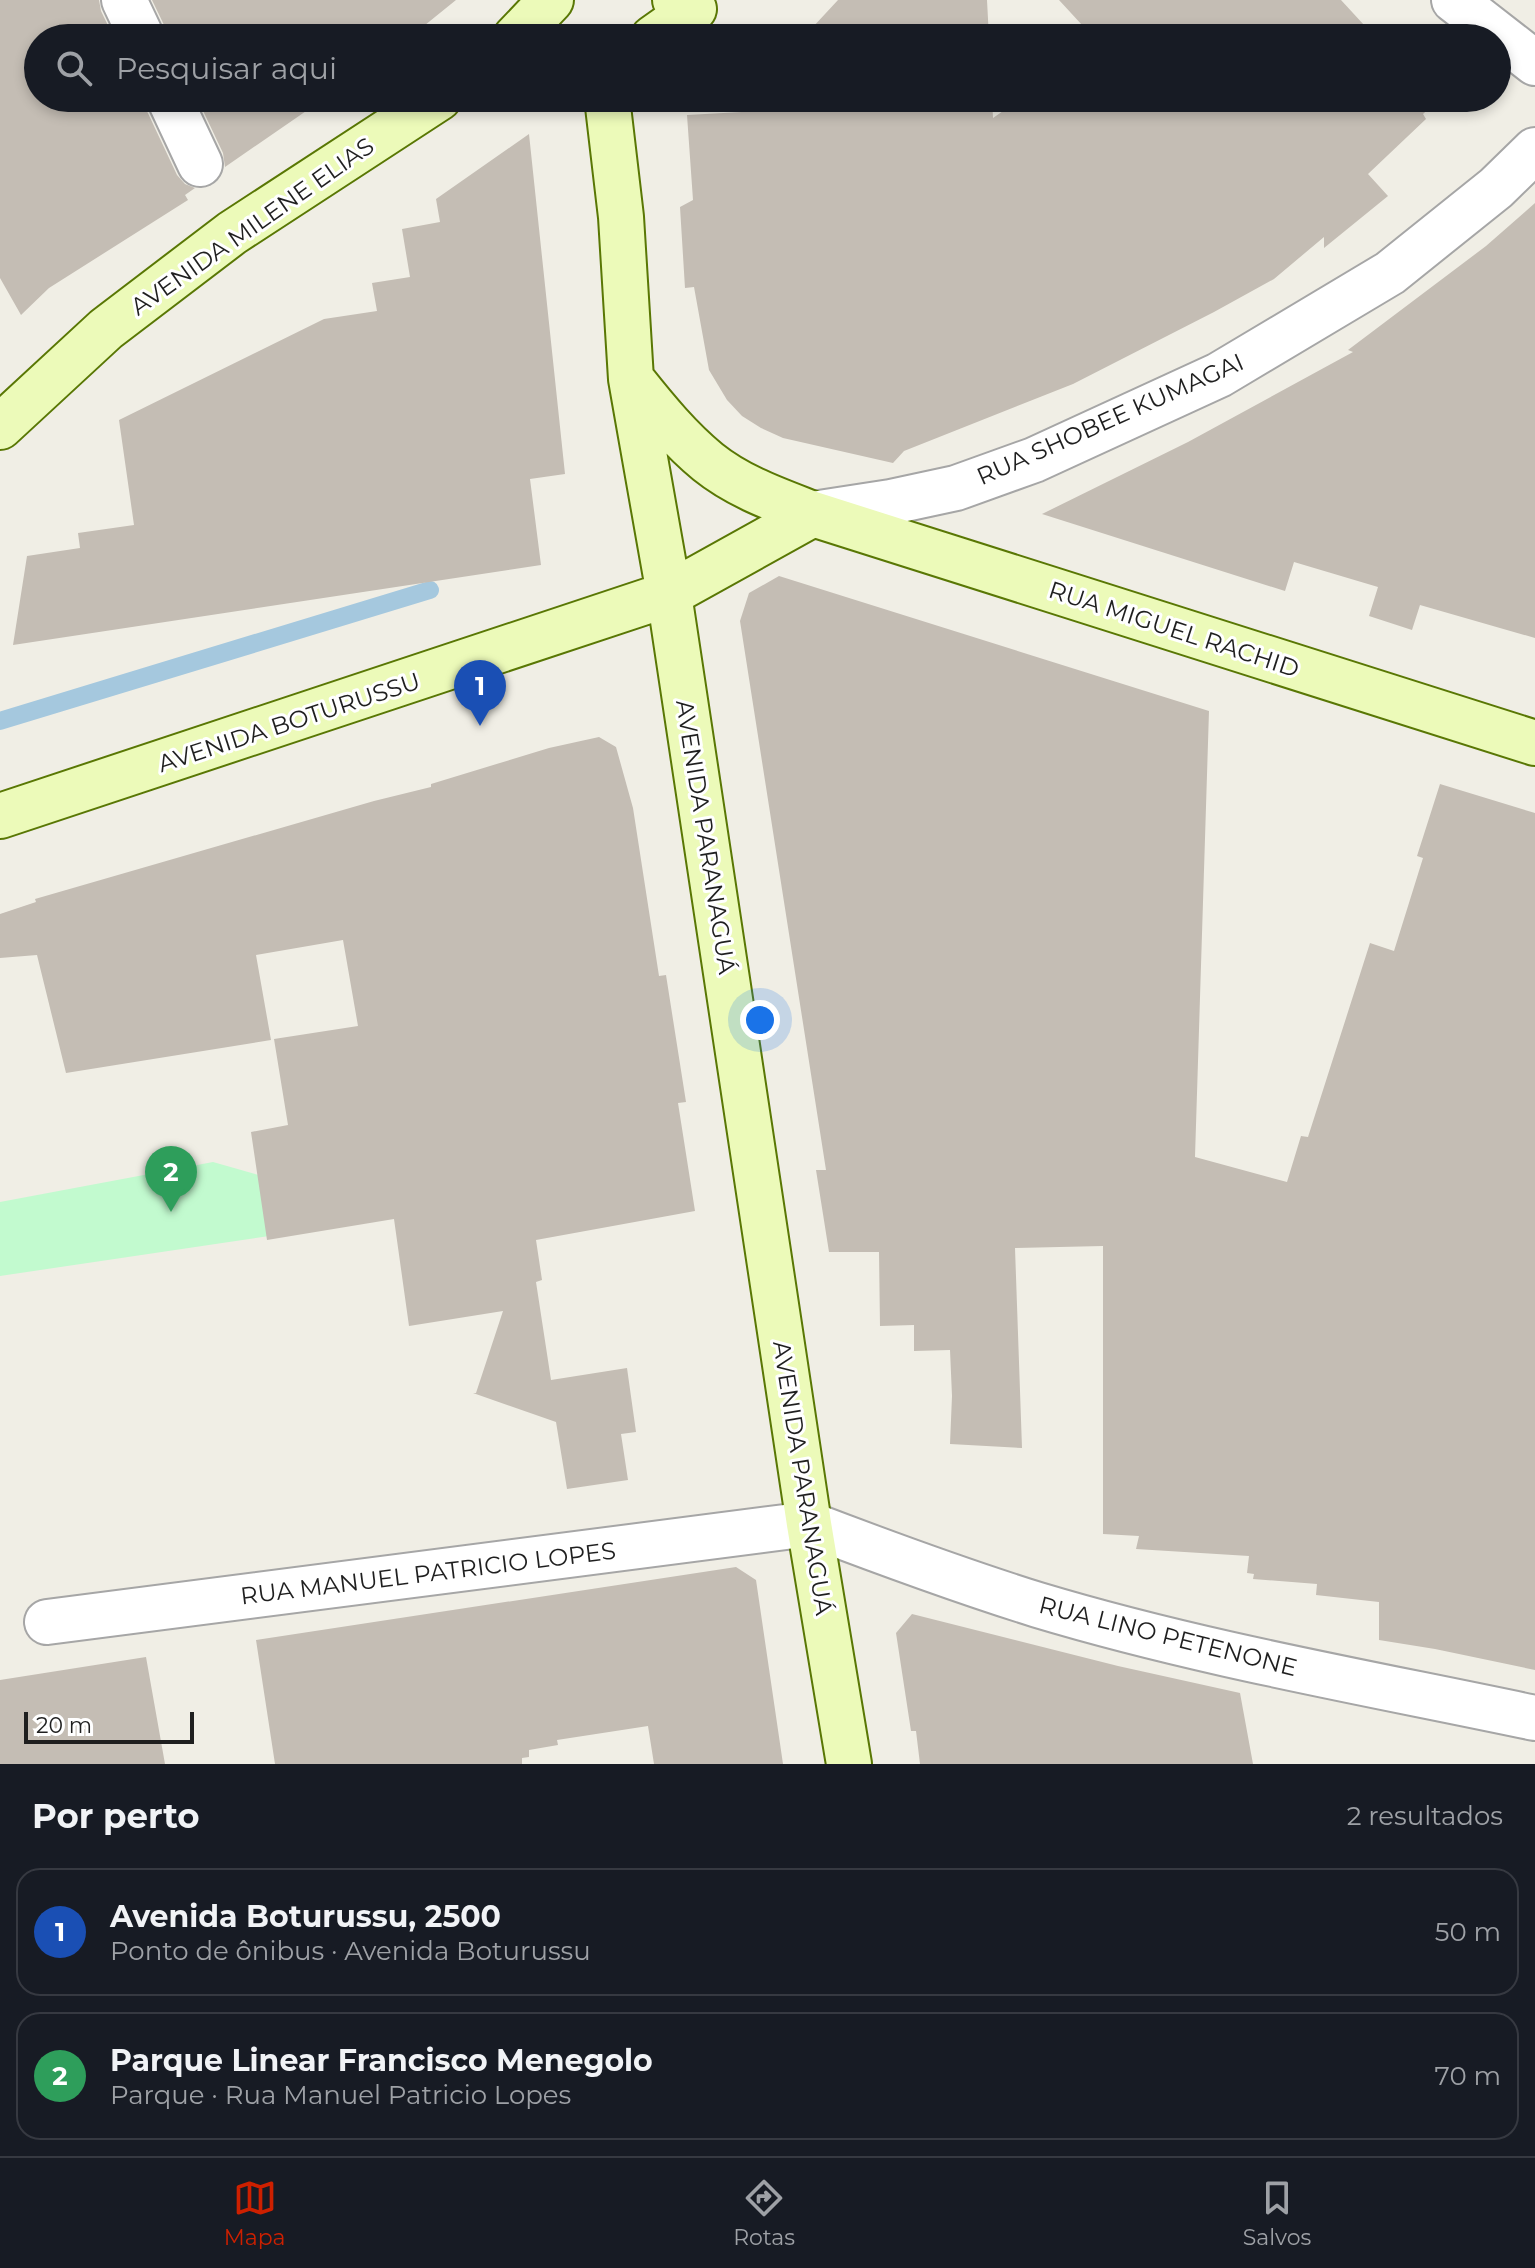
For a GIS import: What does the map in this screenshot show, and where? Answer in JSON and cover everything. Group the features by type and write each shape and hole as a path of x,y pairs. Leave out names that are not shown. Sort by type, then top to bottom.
{"main road":[{"path":"528,24 551,0"},
{"path":"668,24 691,3"},
{"name":"AVENIDA MILENE ELIAS","path":"0,427 106,329 232,233 418,112"},
{"name":"AVENIDA PARANAGUÁ","path":"609,112 621,217 631,379 669,594 809,1524 849,1764"},
{"name":"RUA MIGUEL RACHID","path":"631,379 666,422 709,463 762,494 813,514 1535,743"},
{"path":"669,594 813,514"},
{"name":"AVENIDA BOTURUSSU","path":"0,816 669,594"}],"street":[{"path":"124,0 135,24"},
{"path":"1454,0 1485,24"},
{"path":"1511,44 1535,63"},
{"path":"176,112 200,164"},
{"name":"RUA SHOBEE KUMAGAI","path":"813,514 956,488 1034,460 1219,375 1390,273 1496,188 1535,150"},
{"name":"RUA MANUEL PATRICIO LOPES","path":"47,1622 809,1524"},
{"name":"RUA LINO PETENONE","path":"809,1524 929,1569 1070,1613 1207,1650 1535,1718"}],"green space":[{"path":"213,1162 262,1176 363,1222 0,1276 0,1202"}],"building":[{"path":"0,0 99,0 107,24 24,24 24,112 147,112 177,175 185,184 195,188 185,195 188,200 49,288 21,315 0,278"},
{"path":"152,0 456,0 426,24 164,24"},
{"path":"838,0 987,0 988,24 816,24"},
{"path":"1059,0 1341,0 1363,24 1081,24"},
{"path":"204,112 305,112 225,167 223,153"},
{"path":"743,112 993,112 993,118 1002,112 1425,112 1426,119 1368,174 1388,196 1324,248 1324,237 1274,279 1214,312 1073,384 904,451 893,463 783,438 761,428 742,416 727,400 709,370 694,287 685,288 680,207 693,200 687,115"},
{"path":"529,134 565,474 530,479 541,565 13,645 27,556 80,548 78,533 134,525 119,420 324,319 377,311 372,283 410,277 402,229 440,222 436,199"},
{"path":"1535,203 1535,638 1420,605 1412,630 1369,616 1378,587 1294,562 1285,591 1042,514 1188,442 1353,352 1348,350 1486,246"},
{"path":"779,576 1209,711 1195,1157 1287,1182 1301,1136 1308,1137 1370,943 1394,951 1423,858 1417,856 1440,784 1535,813 1535,1670 1379,1640 1379,1602 1316,1595 1317,1584 1253,1579 1254,1574 1247,1573 1249,1556 1136,1549 1139,1536 1103,1534 1103,1246 1015,1248 1022,1448 950,1444 950,1350 914,1351 914,1325 880,1326 879,1252 829,1252 816,1170 826,1170 740,621 749,593"},
{"path":"599,737 616,747 633,808 659,976 666,975 686,1102 678,1103 695,1211 536,1240 542,1280 536,1282 551,1380 627,1368 636,1432 621,1434 628,1480 567,1489 556,1422 473,1393 476,1393 503,1311 409,1326 394,1219 267,1240 251,1132 288,1125 274,1039 358,1026 343,940 256,955 271,1040 66,1073 37,955 0,958 0,914 36,902 35,899 431,787 431,784 549,748"},
{"path":"736,1567 756,1580 783,1764 654,1764 648,1726 557,1740 558,1745 529,1750 529,1757 522,1758 522,1764 275,1764 256,1640"},
{"path":"912,1614 1240,1693 1253,1764 920,1764 916,1731 911,1731 896,1633"},
{"path":"146,1657 165,1764 0,1764 0,1680"}],"waterway":[{"path":"0,721 430,590"}],"place":[{"name":"Avenida Boturussu, 2500","path":"480,726"},
{"name":"Parque Linear Francisco Menegolo","path":"171,1212"}]}
